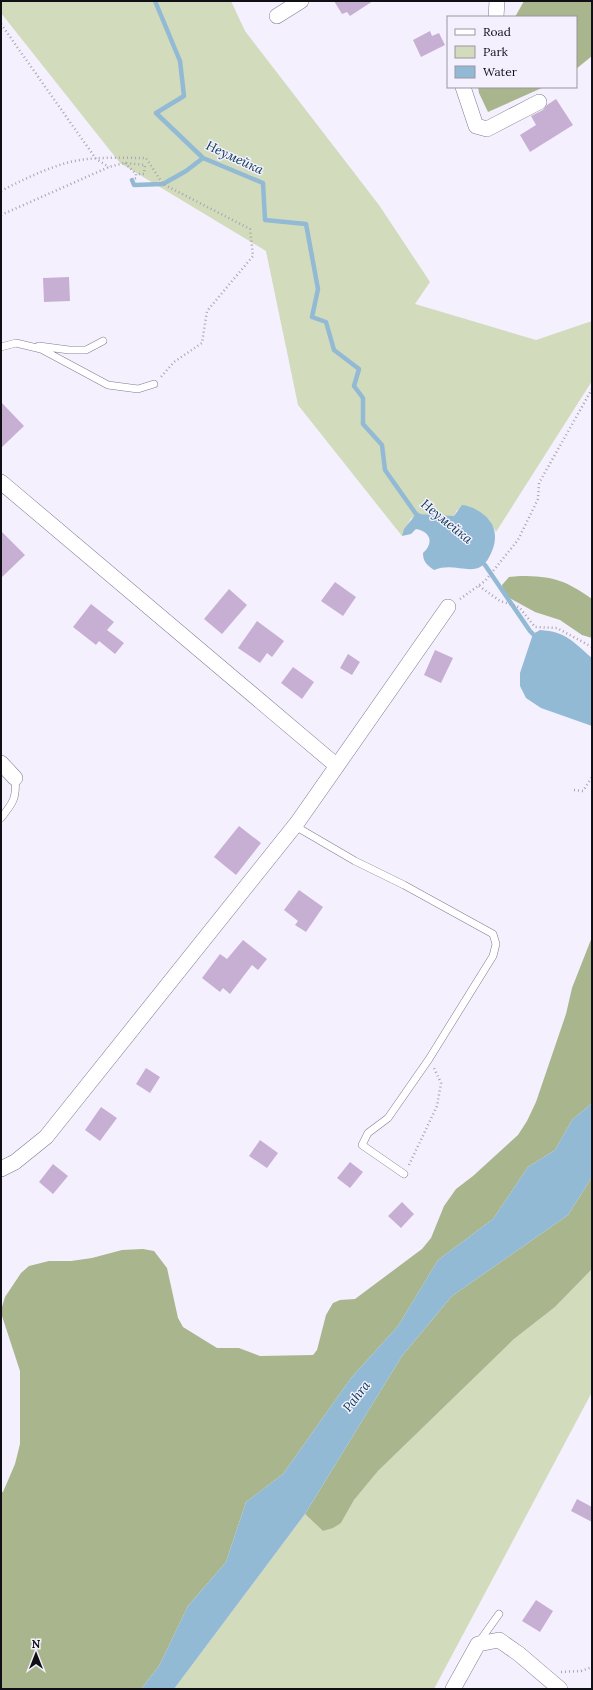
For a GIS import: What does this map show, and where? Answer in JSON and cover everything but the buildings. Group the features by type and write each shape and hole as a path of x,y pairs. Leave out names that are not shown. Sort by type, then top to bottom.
{"street":[{"path":"277,16 301,1"},
{"path":"496,16 497,1"},
{"path":"463,88 476,126 487,129 539,102"},
{"path":"1,482 337,766"},
{"path":"1,1169 15,1162 46,1137 295,826 448,607"},
{"path":"1,763 15,778"},
{"path":"453,1689 478,1644 498,1640 519,1654 560,1689"}],"lane":[{"path":"1,347 16,343 69,350 86,350 103,341"},
{"path":"16,343 41,350 108,385 138,389 154,384"},
{"path":"1,818 13,803 16,792 15,778"},
{"path":"295,826 355,861 404,885 493,934 496,944 493,956 429,1059 388,1118 368,1133 362,1144 404,1174"},
{"path":"478,1644 499,1614"}],"path":[{"path":"1,24 96,159 109,167"},
{"path":"1,190 33,175 67,163 96,159 146,158 164,184 250,229 254,256 207,310 202,343 174,362 154,384"},
{"path":"1,214 109,167 124,163 145,165 144,174 136,174 124,163"},
{"path":"132,180 136,178 136,174"},
{"path":"448,607 485,581 518,540 538,499 539,483 592,389"},
{"path":"479,586 500,601 519,607 535,627 557,628 592,647"},
{"path":"574,790 583,791 592,777"},
{"path":"404,1174 437,1106 440,1082 429,1059"},
{"path":"541,1672 581,1671 592,1667"}],"green space":[{"path":"1,1 231,1 245,31 379,205 430,282 415,304 536,340 592,321 592,381 496,532 489,519 457,510 454,516 441,516 435,514 411,518 402,536 298,405 266,251 120,163 1,13"},
{"path":"524,1 592,1 592,56 577,68 577,16 516,16"},
{"path":"478,88 542,88 488,112"},
{"path":"509,577 541,577 558,580 574,587 592,599 592,638 582,635 560,620 535,612 504,595 502,585"},
{"path":"592,937 592,1103 572,1120 555,1150 528,1167 493,1219 438,1260 398,1326 351,1378 283,1474 246,1502 226,1562 188,1606 159,1666 141,1689 1,1689 1,1492 3,1492 15,1464 20,1444 20,1371 2,1316 2,1307 5,1297 21,1273 29,1266 49,1261 71,1261 92,1258 122,1250 143,1249 154,1251 167,1268 178,1318 183,1327 217,1348 239,1348 260,1356 313,1355 317,1350 326,1315 333,1303 340,1300 355,1299 422,1249 431,1238 444,1206 456,1189 473,1176 518,1135 536,1102 566,1014 572,988"},
{"path":"592,1177 592,1269 555,1307 514,1339 378,1471 354,1500 341,1523 333,1528 323,1531 305,1514 402,1356 452,1296 568,1215"},
{"path":"592,1269 592,1392 434,1689 174,1689 305,1514 323,1531 341,1523 354,1500 378,1471 514,1339 555,1307"}],"water":[{"path":"462,505 479,511 492,524 495,537 492,551 487,561 475,569 452,567 434,570 426,563 423,556 423,553 430,542 428,535 421,530 416,529 411,534 402,536 404,529 416,514 454,516"},
{"path":"540,630 557,633 569,638 592,658 592,726 541,708 526,698 520,686 520,673 533,634"},
{"name":"Pahra","path":"592,1103 592,1177 568,1215 452,1296 402,1356 305,1514 174,1689 141,1689 159,1666 188,1606 226,1562 246,1502 283,1474 351,1378 398,1326 438,1260 493,1219 528,1167 555,1150 572,1120"}],"waterway":[{"name":"Неумейка","path":"155,1 180,61 184,96 156,113 203,158 263,183 265,220 306,224 318,289 312,317 326,322 334,350 359,369 354,386 363,398 363,424 382,445 385,470 416,514 421,517"},
{"path":"132,180 134,185 163,184 186,171 203,158"},
{"name":"Неумейка","path":"482,562 530,631 537,638"}]}
